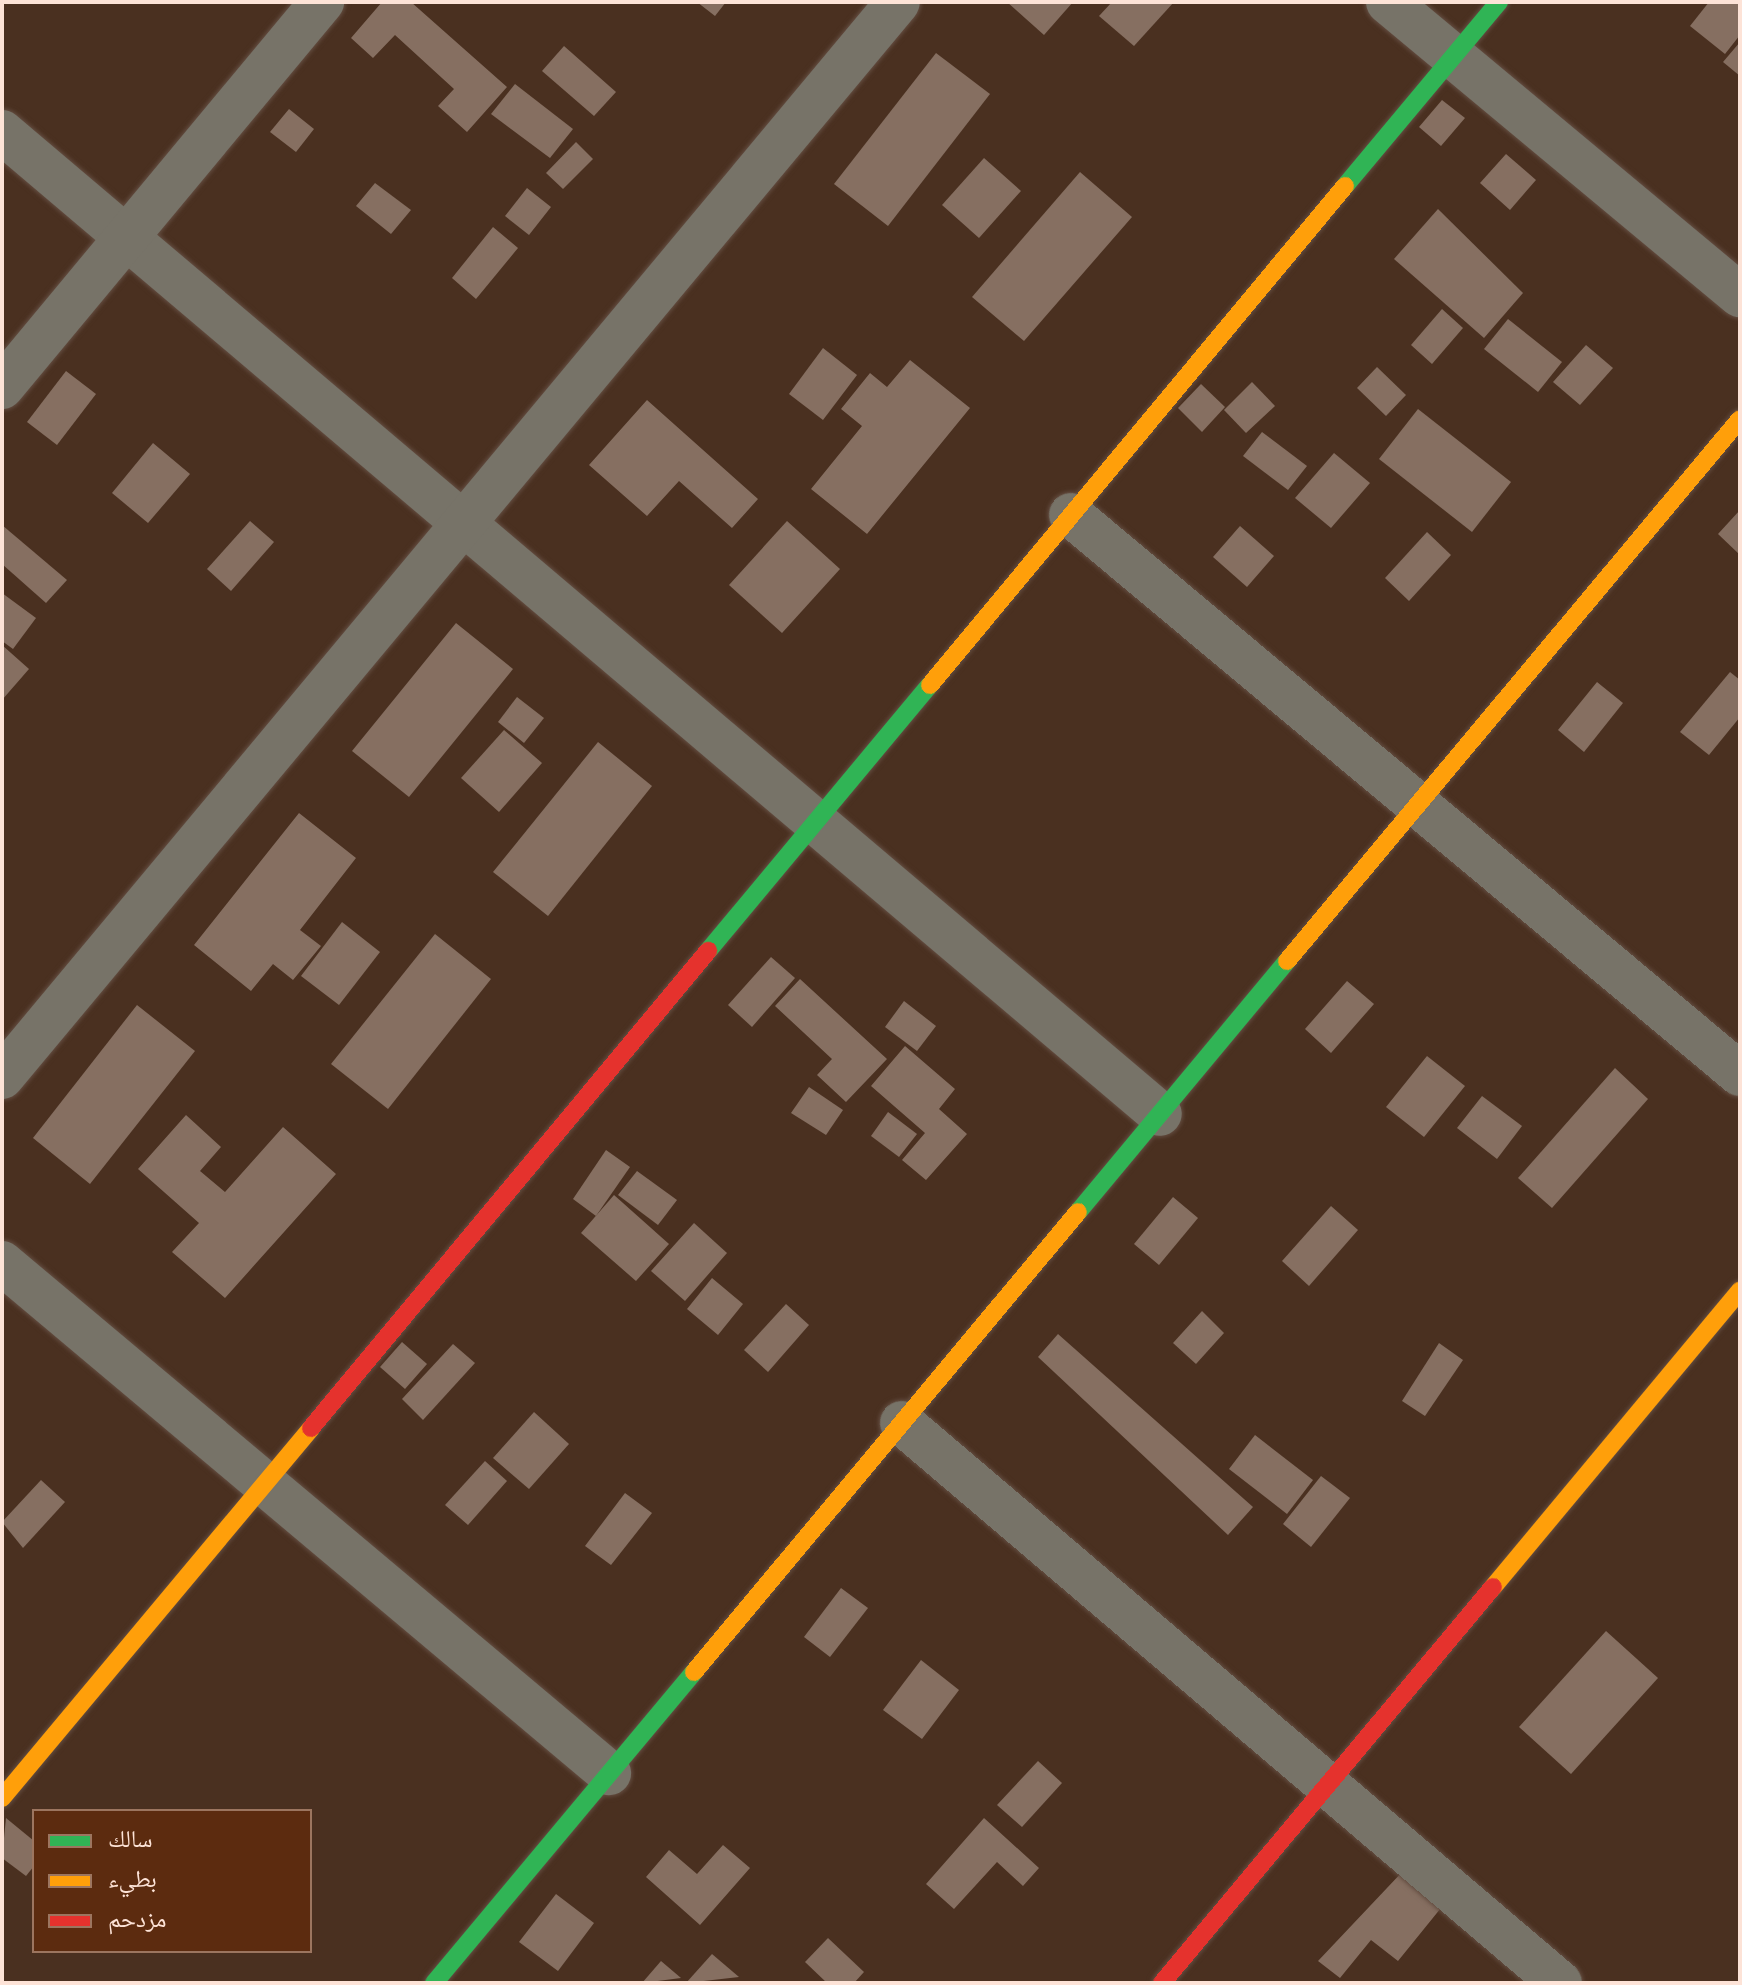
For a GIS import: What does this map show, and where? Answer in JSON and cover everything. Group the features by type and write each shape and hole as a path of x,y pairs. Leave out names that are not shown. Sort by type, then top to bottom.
{"street":[{"path":"2,387 322,2"},
{"path":"2,1077 898,2"},
{"path":"1388,2 1740,295"},
{"path":"2,1798 1499,2"},
{"path":"2,132 1160,1114"},
{"path":"434,1983 1740,419"},
{"path":"1071,515 1740,1074"},
{"path":"2,1263 609,1773"},
{"path":"1162,1983 1740,1291"},
{"path":"902,1423 1330,1782 1560,1983"}],"building":[{"path":"382,2 411,2 507,87 467,132 438,106 454,89 395,35 373,58 351,38"},
{"path":"697,2 726,2 715,16"},
{"path":"1007,2 1073,2 1044,35"},
{"path":"1112,2 1174,2 1134,46 1099,16"},
{"path":"1709,2 1740,2 1740,35 1725,54 1690,26"},
{"path":"1740,42 1740,76 1723,62"},
{"path":"564,46 616,92 594,116 542,71"},
{"path":"936,53 990,94 888,226 834,184"},
{"path":"515,84 573,129 550,158 491,114"},
{"path":"1442,100 1465,118 1441,146 1419,127"},
{"path":"289,109 314,129 296,152 270,132"},
{"path":"576,142 593,159 563,189 546,173"},
{"path":"1506,154 1536,180 1510,210 1480,183"},
{"path":"984,158 1021,191 979,238 942,205"},
{"path":"1080,172 1132,217 1024,341 972,297"},
{"path":"375,183 411,210 391,234 356,206"},
{"path":"527,188 551,207 529,235 505,216"},
{"path":"1438,209 1523,293 1484,338 1394,259"},
{"path":"493,227 518,248 476,299 452,278"},
{"path":"1442,309 1463,328 1432,364 1411,345"},
{"path":"1508,319 1562,362 1538,392 1484,349"},
{"path":"1586,345 1613,368 1580,405 1553,382"},
{"path":"823,348 857,375 823,420 789,394"},
{"path":"910,360 970,408 867,534 811,489 862,426 841,409 870,373 887,387"},
{"path":"1377,367 1406,395 1386,416 1357,388"},
{"path":"66,371 96,394 57,445 27,422"},
{"path":"1252,382 1275,406 1246,433 1224,410"},
{"path":"1201,384 1225,407 1202,432 1178,408"},
{"path":"647,400 758,499 732,528 679,481 647,516 589,465"},
{"path":"1418,409 1511,482 1472,532 1379,459"},
{"path":"1262,432 1307,466 1288,490 1243,456"},
{"path":"153,443 190,474 148,523 112,493"},
{"path":"1334,453 1370,483 1331,528 1295,498"},
{"path":"1740,510 1740,555 1718,534"},
{"path":"250,521 274,542 231,591 207,569"},
{"path":"787,521 840,569 782,633 729,585"},
{"path":"2,525 67,580 46,603 2,564"},
{"path":"1240,526 1274,556 1247,587 1213,557"},
{"path":"1427,532 1451,555 1409,601 1385,578"},
{"path":"2,593 36,618 13,649 2,641"},
{"path":"456,623 513,669 409,797 352,751"},
{"path":"2,645 29,669 2,700"},
{"path":"1730,672 1740,680 1740,717 1709,755 1680,732"},
{"path":"1597,682 1623,703 1584,752 1558,730"},
{"path":"517,697 544,718 524,743 498,722"},
{"path":"504,730 542,763 499,812 461,778"},
{"path":"598,742 652,786 548,916 493,872"},
{"path":"299,813 356,858 300,930 321,946 293,980 273,964 251,991 194,945"},
{"path":"342,922 380,952 339,1005 301,976"},
{"path":"435,934 491,979 388,1109 331,1064"},
{"path":"771,957 795,978 752,1027 728,1005"},
{"path":"800,979 887,1059 846,1102 817,1075 832,1059 775,1006"},
{"path":"1347,981 1374,1004 1331,1053 1305,1029"},
{"path":"904,1001 936,1026 917,1051 885,1027"},
{"path":"137,1005 195,1051 90,1184 33,1138"},
{"path":"905,1046 955,1089 939,1109 967,1134 926,1180 902,1160 925,1133 871,1086"},
{"path":"1427,1056 1465,1086 1424,1137 1386,1107"},
{"path":"1615,1068 1648,1099 1552,1208 1518,1178"},
{"path":"809,1087 843,1110 826,1135 791,1113"},
{"path":"1482,1096 1522,1126 1497,1159 1457,1128"},
{"path":"888,1112 917,1134 899,1157 871,1136"},
{"path":"186,1115 221,1147 200,1171 225,1192 283,1127 336,1174 225,1298 172,1252 199,1223 138,1169"},
{"path":"606,1150 630,1167 596,1216 573,1199"},
{"path":"637,1171 677,1200 658,1225 618,1195"},
{"path":"614,1195 669,1244 636,1281 581,1233"},
{"path":"1173,1197 1198,1218 1159,1265 1134,1244"},
{"path":"1331,1206 1358,1230 1309,1286 1282,1261"},
{"path":"694,1223 727,1253 685,1301 651,1271"},
{"path":"712,1278 743,1304 718,1335 687,1309"},
{"path":"786,1304 809,1325 768,1372 744,1350"},
{"path":"1202,1311 1224,1333 1196,1364 1173,1343"},
{"path":"1058,1334 1253,1507 1228,1535 1038,1357"},
{"path":"402,1342 427,1364 405,1389 380,1367"},
{"path":"1439,1343 1463,1360 1425,1416 1402,1401"},
{"path":"453,1344 475,1363 423,1420 402,1399"},
{"path":"534,1412 569,1444 529,1489 493,1458"},
{"path":"1255,1435 1313,1480 1287,1514 1229,1469"},
{"path":"485,1461 507,1481 468,1525 445,1505"},
{"path":"1321,1476 1350,1498 1311,1547 1283,1524"},
{"path":"41,1480 65,1502 23,1548 2,1522"},
{"path":"625,1493 652,1513 611,1565 585,1546"},
{"path":"841,1588 868,1608 830,1657 804,1637"},
{"path":"1606,1631 1658,1678 1571,1774 1519,1727"},
{"path":"921,1660 959,1690 922,1739 883,1710"},
{"path":"1038,1761 1062,1783 1022,1827 997,1805"},
{"path":"6,1818 32,1839 32,1868 26,1876 2,1858"},
{"path":"984,1818 1039,1868 1023,1886 997,1862 954,1909 926,1884"},
{"path":"723,1845 750,1868 700,1925 646,1877 669,1850 697,1874"},
{"path":"1404,1870 1445,1903 1398,1961 1371,1940 1340,1978 1318,1961"},
{"path":"556,1894 594,1923 558,1971 519,1942"},
{"path":"828,1938 864,1972 854,1983 827,1983 805,1962"},
{"path":"712,1954 739,1977 686,1983"},
{"path":"661,1961 681,1978 642,1983"}],"traffic: fast":[{"path":"1345,186 1499,2"},
{"path":"708,951 930,685"},
{"path":"1078,1212 1287,961"},
{"path":"434,1983 694,1672"}],"traffic: slow":[{"path":"930,685 1345,186"},
{"path":"1287,961 1740,419"},
{"path":"694,1672 1078,1212"},
{"path":"1493,1587 1740,1291"},
{"path":"2,1798 311,1428"}],"traffic: jam":[{"path":"311,1428 708,951"},
{"path":"1162,1983 1493,1587"}]}
